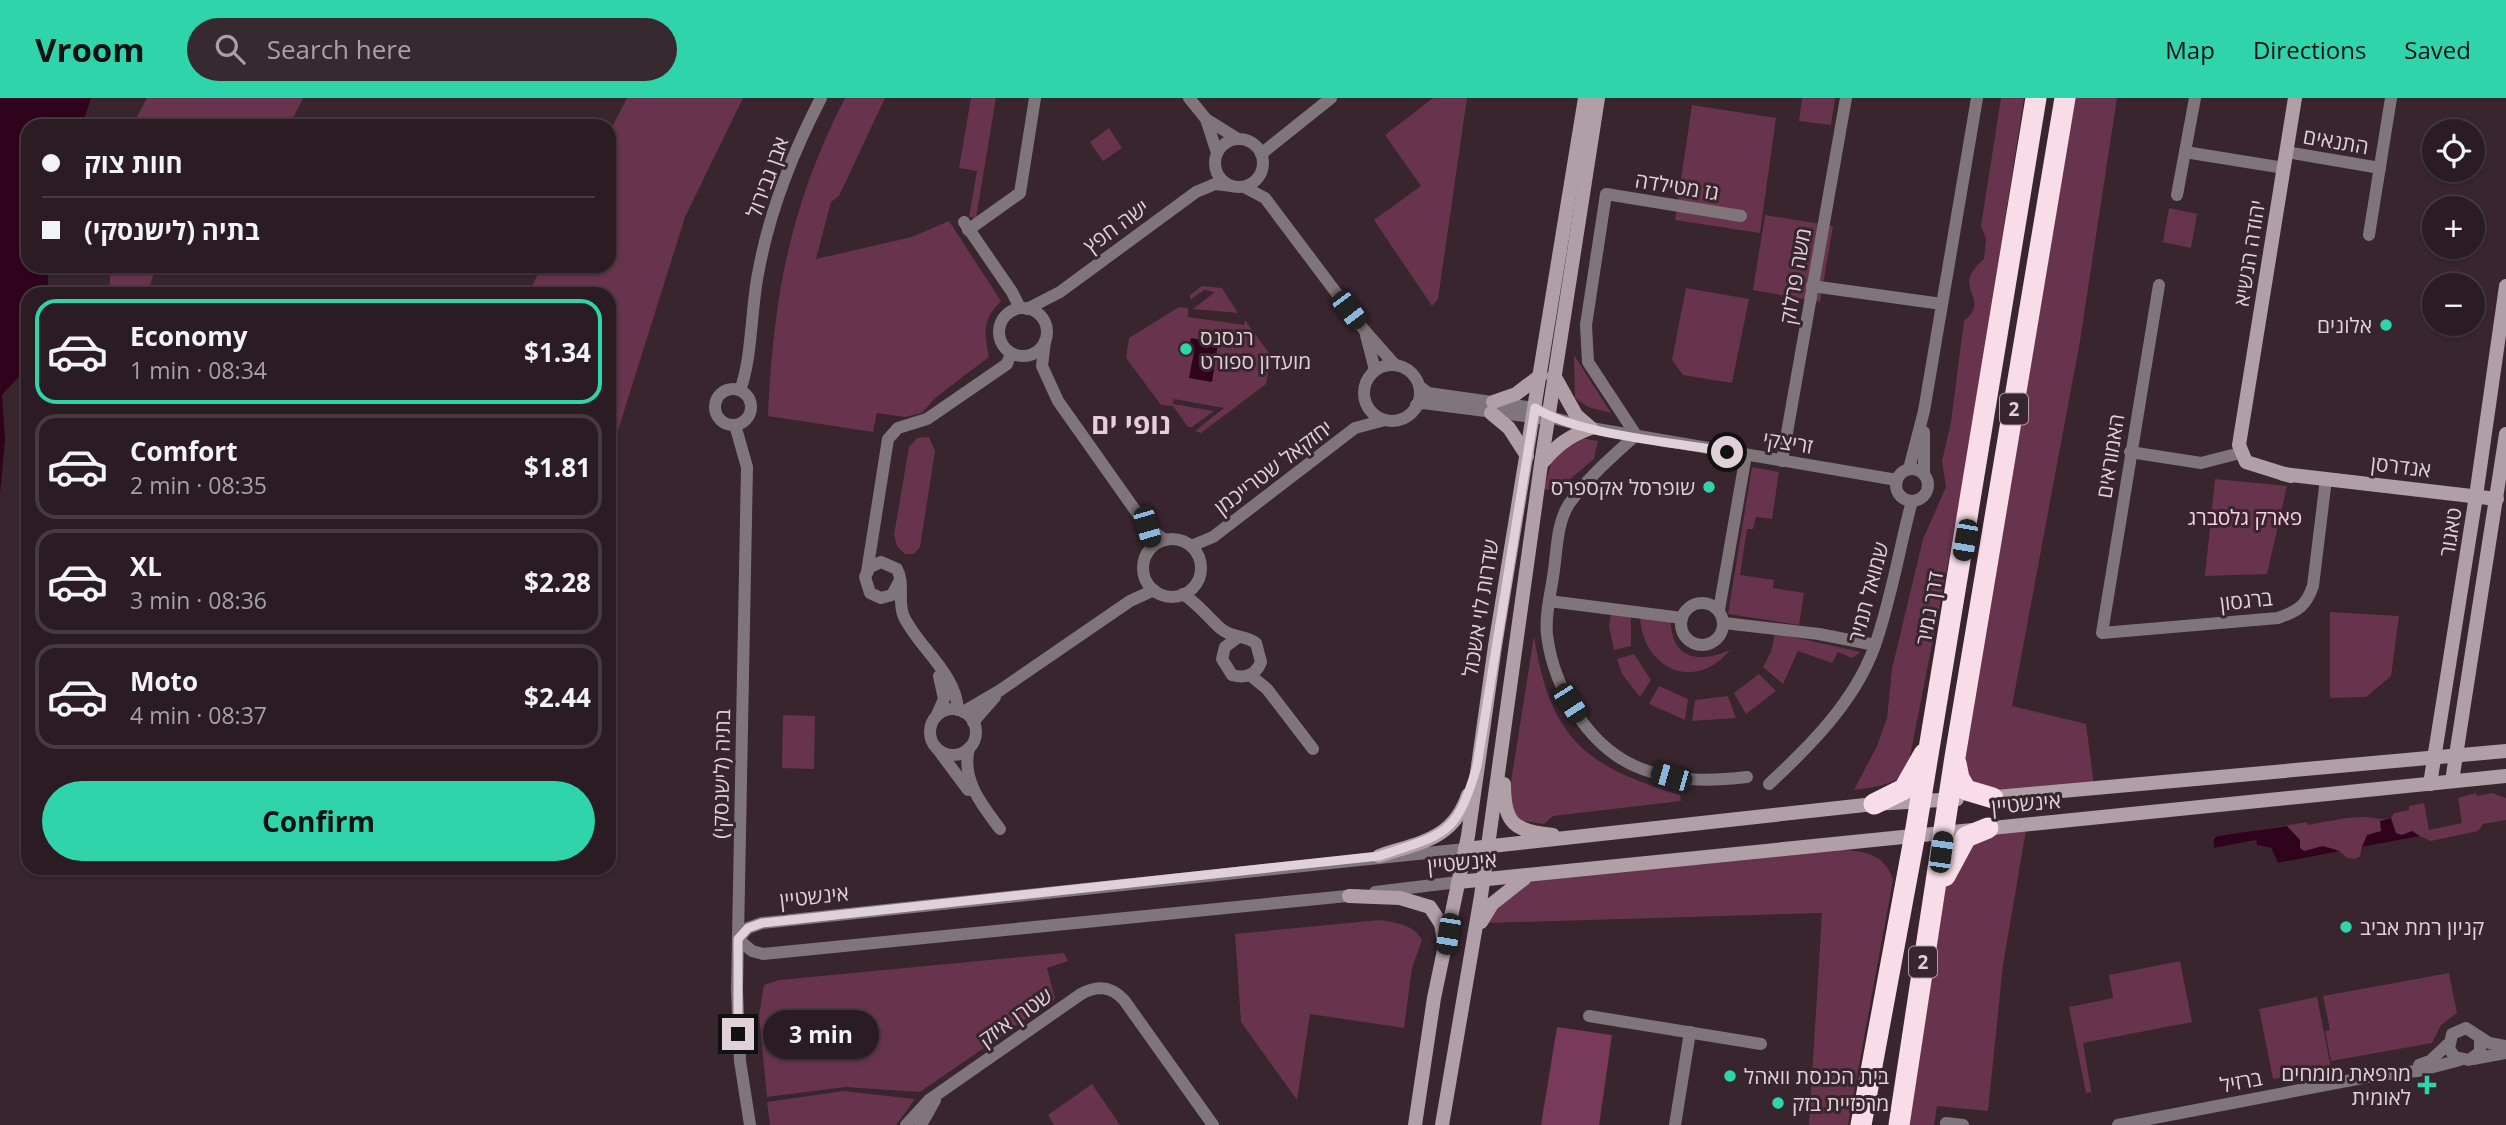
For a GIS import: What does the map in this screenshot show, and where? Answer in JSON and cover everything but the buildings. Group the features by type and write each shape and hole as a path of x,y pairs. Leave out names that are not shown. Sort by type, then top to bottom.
{"highway":[{"name":"דרך נמיר","path":"1861,1125 1915,834 2036,98"},
{"name":"2","path":"1899,1125 1948,800 2064,98"},
{"path":"1874,804 1904,789 1930,743"},
{"path":"1955,757 1959,778 1966,790 1993,798"},
{"path":"1933,900 1966,837 1988,828"}],"street":[{"name":"אבן גבירול","path":"740,390 745,373 758,273 771,218 821,98"},
{"path":"1035,98 1020,194 966,226 1023,308 1038,313 1045,323 1042,366 1058,401"},
{"path":"1189,98 1206,120 1238,139 1252,143 1281,135"},
{"path":"1261,153 1331,98"},
{"name":"שדרות לוי אשכול","path":"1442,1125 1483,881 1541,464 1550,417 1548,377 1585,98"},
{"name":"שדרות לוי אשכול","path":"1415,1125 1434,998 1465,849 1534,413 1548,377 1598,98"},
{"name":"משה פרלוק","path":"1782,461 1846,98"},
{"path":"1924,411 1924,473 1928,489 1922,498 1912,501 1899,494 1897,480 1909,469 1924,411 1977,98"},
{"path":"2178,195 2194,98"},
{"name":"יהודה הנשיא","path":"2236,454 2234,436 2242,414 2295,98"},
{"name":"התנאים","path":"2369,235 2391,98"},
{"path":"1206,120 1219,177 1265,198"},
{"path":"1216,157 1228,141 1238,139"},
{"path":"1252,143 1261,153 1265,198 1365,331 1395,365 1408,370 1419,386 1428,393 1534,413"},
{"path":"2185,152 2284,168"},
{"name":"התנאים","path":"2286,152 2380,168"},
{"name":"ישה חפץ","path":"1196,192 1216,157"},
{"path":"1238,187 1254,182 1261,173"},
{"name":"ישה חפץ","path":"1023,308 1059,292 1196,192 1215,184 1238,187"},
{"name":"גז מטילדה","path":"1636,435 1588,362 1586,325 1606,194 1741,216"},
{"name":"האמוראים","path":"2102,633 2159,285"},
{"path":"1812,286 1942,304"},
{"name":"טאגור","path":"2430,784 2506,286"},
{"name":"ישה חפץ","path":"1045,323 1059,292"},
{"path":"1023,308 1008,314 999,331 1002,344 1034,369 1159,543"},
{"path":"1365,331 1375,370"},
{"path":"1014,354 1032,355 1045,341"},
{"path":"1000,830 935,747 930,734 944,699 941,679 895,612 867,589 867,572 892,433 927,419 1007,363 1014,354"},
{"path":"1395,365 1375,370 1365,385 1365,401 1375,415 1385,419 1403,418 1416,405 1423,403 1492,407 1548,377 1576,415 1591,428 1572,435 1556,446 1541,464"},
{"path":"1416,405 1419,386"},
{"path":"728,389 740,390 748,397 750,412 745,421 735,425 719,419 715,401 728,389"},
{"name":"יחזקאל שטרייכמן","path":"1355,428 1365,401"},
{"path":"1492,407 1527,456"},
{"name":"זריצקי","path":"1534,413 1591,428 1897,480"},
{"name":"יחזקאל שטרייכמן","path":"1191,546 1213,537 1355,428 1385,419"},
{"name":"בתיה (לישנסקי)","path":"735,425 747,467 738,939 739,1043 750,1125"},
{"name":"טאגור","path":"2452,781 2501,500 2506,434"},
{"path":"1636,435 1569,504 1560,530 1549,601 1548,635 1555,669 1582,723 1609,749 1640,768 1671,777 1707,781 1747,777"},
{"path":"2130,452 2201,463 2236,454"},
{"name":"אנדרסן","path":"2236,454 2236,464 2243,469 2501,500"},
{"path":"1718,610 1746,455"},
{"path":"1909,469 1924,473"},
{"name":"ברגסון","path":"2102,633 2278,618 2298,611 2308,600 2314,578 2326,479"},
{"name":"שמואל תמיר","path":"1769,784 1801,755 1842,705 1875,645 1912,501"},
{"path":"874,528 878,546 887,563 897,569 903,615 945,674 961,711 973,722 975,733 969,748 967,775 982,806"},
{"name":"יחזקאל שטרייכמן","path":"1201,563 1213,537"},
{"path":"1130,601 1145,577 1146,558 1159,543 1176,539 1191,546 1201,563 1196,584 1203,608"},
{"path":"867,572 875,564 887,563"},
{"path":"1145,577 1154,590 1165,595 1183,594 1196,584"},
{"path":"881,598 892,595 900,580"},
{"path":"936,716 949,710 961,711 999,691 1130,601 1154,590"},
{"path":"1183,594 1203,608 1221,629 1237,638 1250,639 1260,648 1254,672"},
{"path":"1549,601 1682,618"},
{"path":"1699,603 1718,610 1724,623 1716,641 1697,645 1682,632 1682,618 1688,609 1699,603"},
{"path":"1724,623 1819,634 1875,645"},
{"path":"1221,629 1225,647 1222,659 1227,670 1238,677 1254,672"},
{"path":"1225,647 1237,638"},
{"path":"1254,672 1313,749"},
{"path":"973,722 999,691"},
{"path":"1504,733 1504,810 1509,820 1535,833 1586,836"},
{"path":"935,747 952,755 969,748"},
{"name":"אינשטיין","path":"2506,751 1993,798 1874,804 1488,847 1379,856 762,923 748,928 738,939 752,951 763,954 1349,896 1915,834 2506,776"},
{"path":"1379,856 1442,835 1450,828 1465,804 1477,766"},
{"path":"1473,943 1487,910 1518,882 1533,875"},
{"path":"1349,896 1400,898 1430,907 1441,924 1446,950"},
{"name":"שטרן איזק","path":"906,1125 920,1108 1080,994 1099,988 1115,992 1213,1125"},
{"path":"1590,1016 1760,1044"},
{"path":"2480,1038 2481,1048 2466,1059 2452,1054 2448,1044 2452,1034 2461,1028 2471,1029 2480,1038 2506,1046"},
{"path":"1675,1125 1690,1032"},
{"name":"ברזיל","path":"2118,1125 2413,1069 2430,1061 2448,1044"},
{"name":"ברזיל","path":"2413,1069 2418,1071 2466,1059 2506,1054"},
{"name":"שטרן איזק","path":"921,1125 942,1092"},
{"path":"1946,1123 1963,1125"}],"green space":[{"path":"147,98 303,98 292,119 136,119"},
{"path":"627,98 743,98 685,217 616,437 616,287 532,287 538,273 616,273 616,119"},
{"path":"845,98 885,98 839,196 831,202 816,259 912,237 949,221 1001,301 990,315 986,327 989,357 935,398 922,413 905,417 877,413 873,432 768,416 774,332 788,253 810,176"},
{"path":"971,98 996,98 976,218 969,217 977,171 959,168"},
{"path":"1433,98 1467,98 1438,299 1432,306 1374,220 1421,186 1385,135"},
{"path":"1802,98 1835,98 1831,125 1799,121"},
{"path":"2001,98 2024,98 1964,481 1908,767 1892,782 1854,790 1877,746 1887,718 1892,669 1923,539 1946,487 1942,461 1951,422 1964,321 1972,313 1974,305 1970,278 1974,269 1984,259 1986,239 1981,226"},
{"path":"2073,98 2117,98 2080,341 2012,706 2086,724 2094,785 1990,794 1971,787 1960,757"},
{"path":"1692,105 1776,118 1760,233 1675,220"},
{"path":"1109,128 1122,148 1103,161 1090,142"},
{"path":"2169,208 2197,214 2191,248 2163,242"},
{"path":"1765,215 1833,226 1820,302 1753,290"},
{"path":"110,273 154,273 149,287 110,287"},
{"path":"1202,286 1222,288 1238,313 1193,309 1215,292 1204,290 1190,300 1190,295"},
{"path":"1686,288 1749,299 1732,383 1683,375 1672,360"},
{"name":"רנסנס מועדון ספורט","path":"1179,307 1188,308 1188,317 1244,325 1245,320 1271,356 1266,384 1201,433 1195,431 1224,408 1174,399 1173,404 1214,411 1188,427 1173,406 1161,405 1126,358 1129,338"},
{"path":"1574,355 1611,413 1588,407 1575,398"},
{"path":"929,437 935,451 920,547 914,554 905,554 897,546 894,535 909,447 917,438"},
{"path":"1579,438 1598,441 1594,459 1556,491 1544,489 1552,460"},
{"path":"1752,467 1779,472 1772,519 1756,517 1753,529 1747,529 1740,575 1774,580 1773,588 1804,593 1799,625 1728,614"},
{"name":"פארק גלסברג","path":"2215,479 2287,486 2267,574 2205,576"},
{"path":"2330,612 2399,616 2391,676 2366,697 2330,698"},
{"path":"1611,613 1631,616 1631,646 1614,650 1609,626"},
{"path":"1640,616 1671,619 1675,643 1688,655 1708,657 1730,650 1716,663 1701,670 1687,672 1673,669 1660,661 1650,650 1643,634"},
{"path":"1775,633 1861,652 1852,658 1838,652 1832,663 1798,651 1783,684 1763,667 1771,652"},
{"path":"1534,636 1550,700 1577,743 1596,759 1619,772 1680,795 1681,801 1553,816 1544,824 1518,820 1508,801"},
{"path":"1634,654 1651,680 1640,697 1622,674 1617,659"},
{"path":"1759,674 1776,691 1746,714 1734,693"},
{"path":"1659,686 1688,699 1685,720 1649,704"},
{"path":"1728,696 1736,718 1692,721 1695,700"},
{"path":"783,715 815,716 814,769 782,768"},
{"path":"2476,793 2477,796 2492,793 2506,798 2506,820 2483,824 2478,831 2431,841 2420,836 2362,847 2360,856 2356,859 2347,858 2339,851 2278,863 2271,848 2257,845 2256,840 2214,848 2212,838 2307,822 2308,825 2357,817 2387,819 2394,813 2409,810 2409,806 2424,803 2429,830 2462,823 2458,798"},
{"path":"2026,830 2003,965 1988,1111 1937,1106 1934,1125 1909,1125 1940,900 1953,866 1985,833"},
{"path":"1824,850 1856,851 1875,856 1889,870 1893,880 1848,1125 1809,1125 1822,913 1487,923 1501,902 1538,879"},
{"path":"1380,920 1409,927 1422,940 1412,968 1404,1028 1310,1014 1297,1100 1241,1022 1235,934"},
{"path":"1064,953 1068,961 1047,968 1055,999 920,1092 845,1087 767,1097 759,1015 764,985 779,980"},
{"path":"2180,961 2192,1022 2083,1043 2095,1113 2091,1092 2086,1093 2069,1007 2113,998 2109,975"},
{"path":"2449,973 2457,1013 2441,1025 2432,1043 2331,1061 2325,1031 2330,1030 2323,996"},
{"path":"2317,997 2331,1068 2273,1079 2259,1009"},
{"path":"1092,1084 1120,1125 1054,1125 1048,1115"},
{"path":"843,1091 915,1099 896,1125 770,1125 767,1102"}],"shaded area":[{"path":"0,98 91,98 84,119 21,119 21,273 48,273 48,287 21,287 21,375 2,395 5,440 0,494"},
{"path":"1191,338 1218,343 1212,382 1189,378 1194,352 1188,350"},
{"path":"2391,818 2396,833 2402,835 2412,831 2420,836 2362,847 2367,835 2381,831 2380,821"},
{"path":"2287,826 2300,840 2300,848 2304,851 2323,846 2340,851 2278,863 2271,848 2257,845 2256,840 2214,848 2213,839 2218,836"},
{"path":"1557,1027 1612,1035 1599,1125 1541,1125"}],"place":[{"name":"אלונים","path":"2386,325"},
{"name":"רנסנס מועדון ספורט","path":"1186,349"},
{"name":"שופרסל אקספרס","path":"1709,487"},
{"name":"קניון רמת אביב","path":"2346,927"},
{"name":"בית הכנסת וואהל","path":"1730,1076"},
{"name":"מרפאת מומחים לאומית","path":"2427,1085"},
{"name":"מרכזיית בזק","path":"1778,1103"}],"district":[{"name":"נופי ים","path":"1131,423"}],"route":[{"path":"738,1034 738,939 748,928 762,923 1379,856 1442,835 1457,819 1465,804 1477,766 1535,408 1550,417 1591,428 1727,452"}]}
